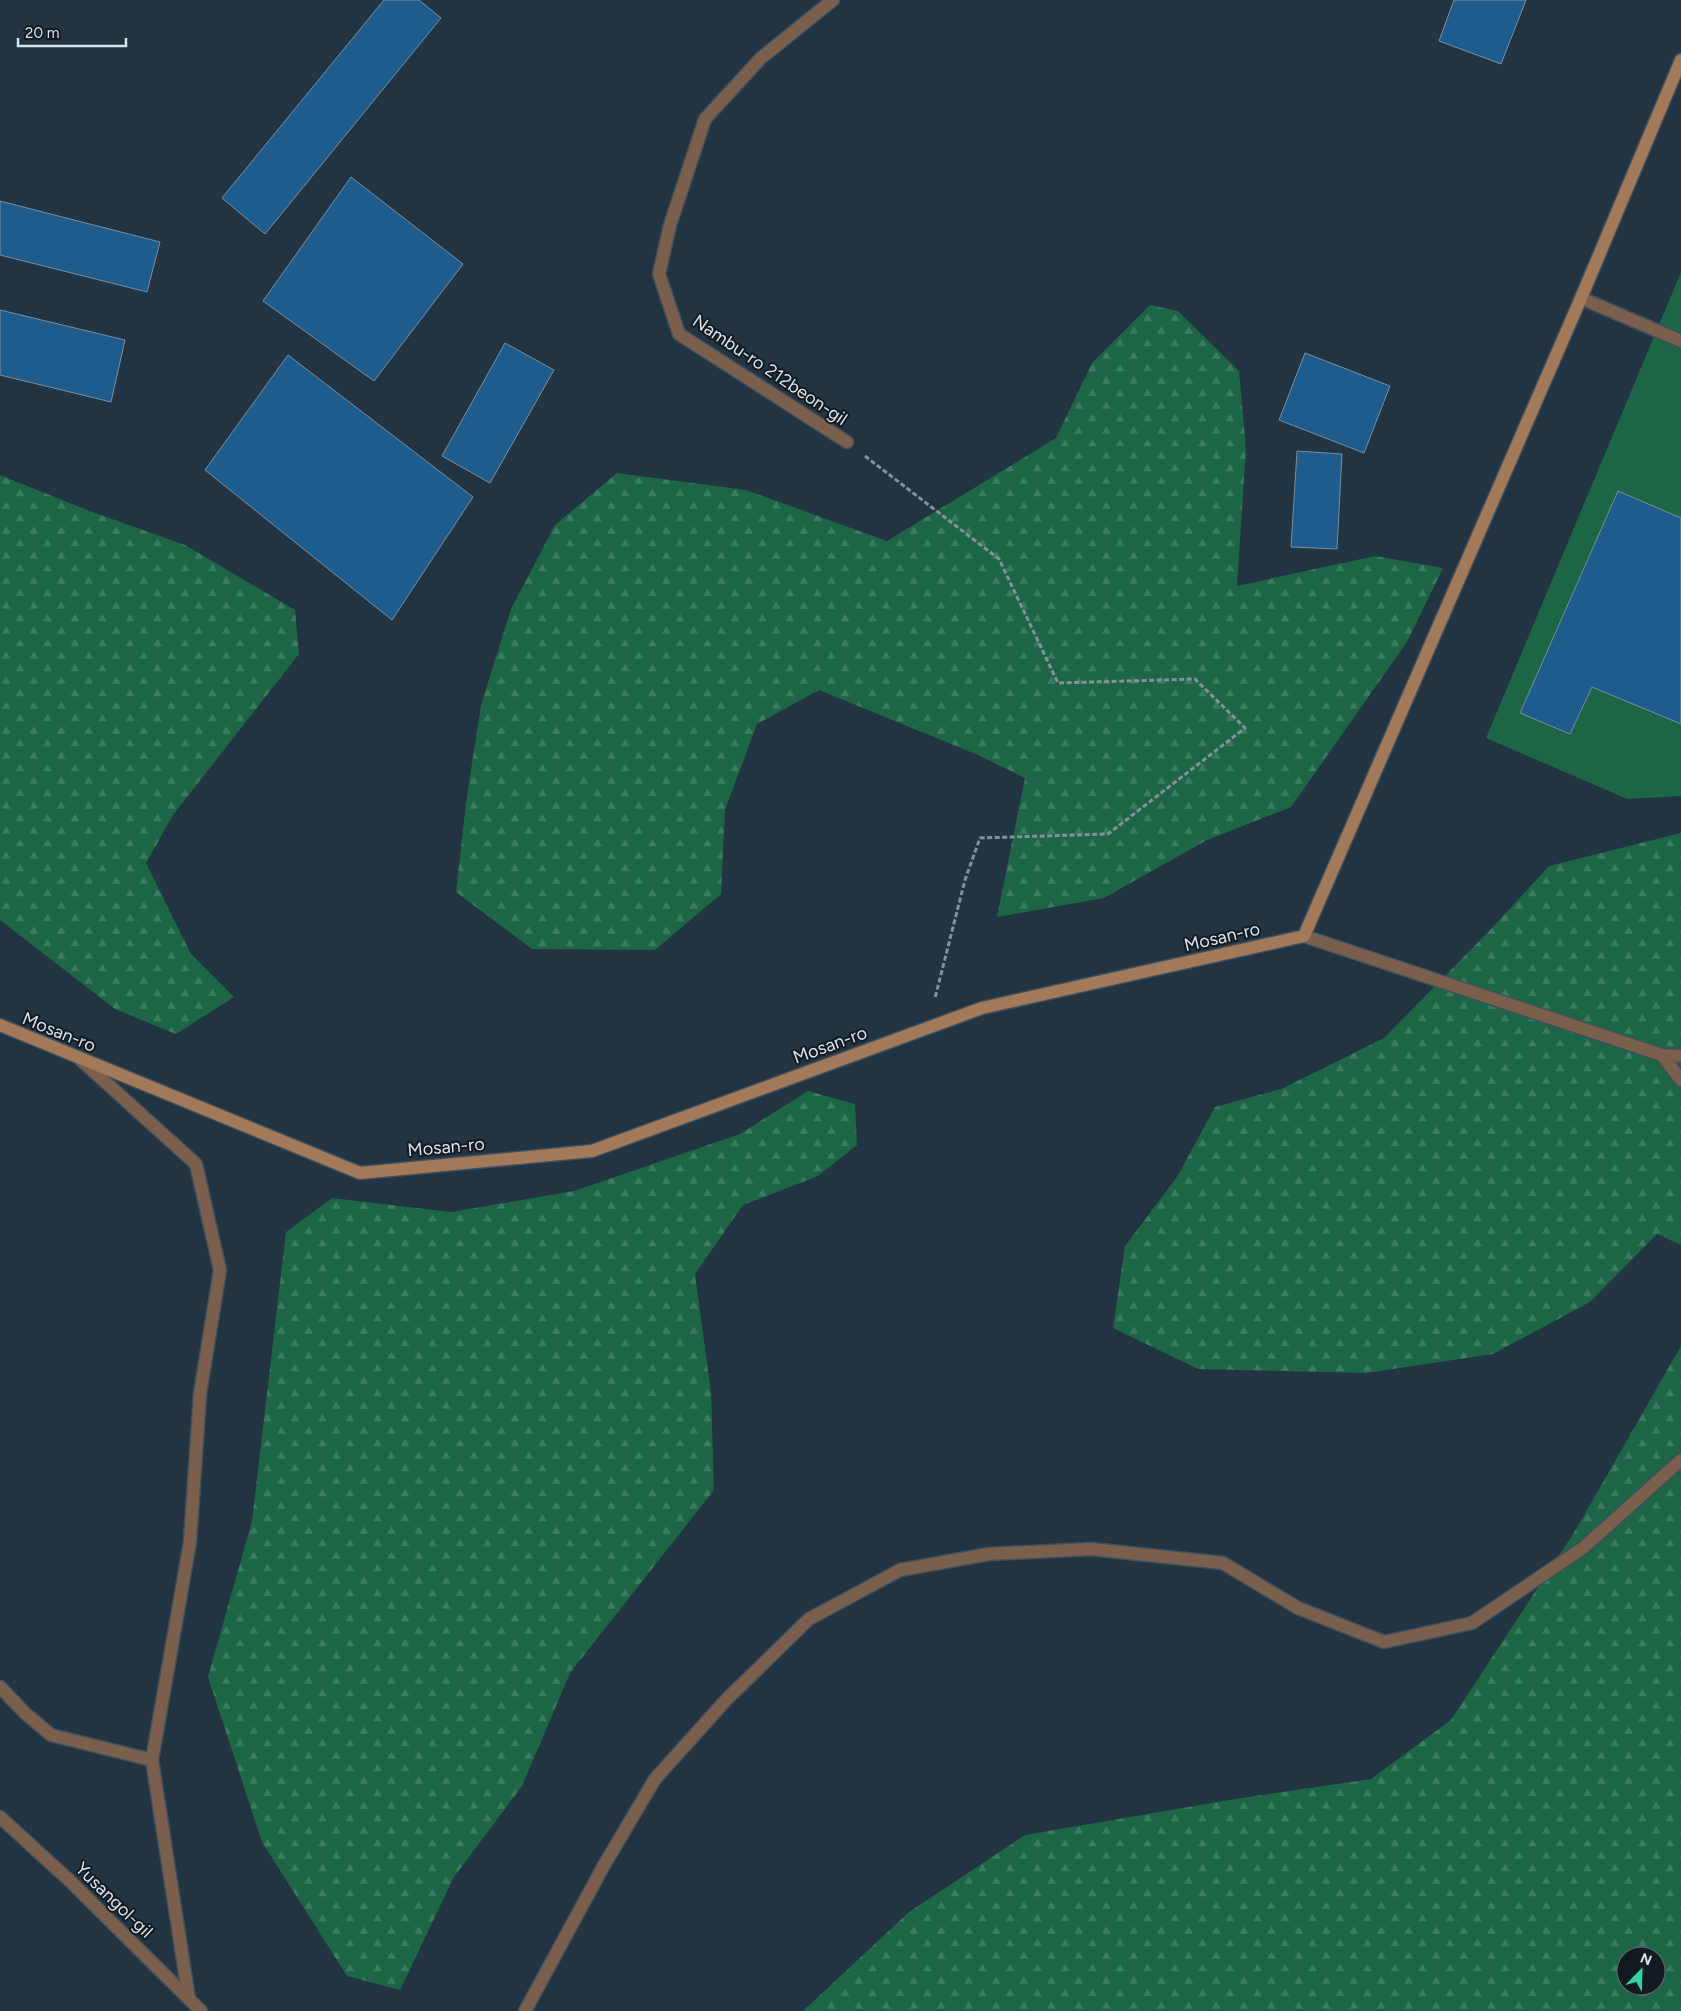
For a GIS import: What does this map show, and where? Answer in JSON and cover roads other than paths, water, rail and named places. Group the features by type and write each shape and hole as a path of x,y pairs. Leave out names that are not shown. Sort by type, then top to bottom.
{"street":[{"name":"Nambu-ro 212beon-gil","path":"833,0 761,58 705,119 670,225 659,274 679,334 847,442"},
{"path":"1681,60 1581,298 1304,936 1662,1055 1681,1056"},
{"path":"1581,298 1681,342"},
{"name":"Mosan-ro","path":"0,1025 360,1173 592,1151 982,1008 1304,936"},
{"path":"1662,1055 1681,1080"},
{"path":"82,1060 196,1164 220,1270 200,1394 190,1542 152,1760 189,1999"},
{"path":"525,2011 603,1867 655,1779 726,1700 809,1618 900,1570 989,1554 1091,1549 1223,1563 1298,1608 1384,1642 1472,1623 1583,1548 1681,1460"},
{"path":"0,1687 25,1713 51,1735 152,1760"},
{"name":"Yusangol-gil","path":"0,1816 70,1881 201,2011"}]}
